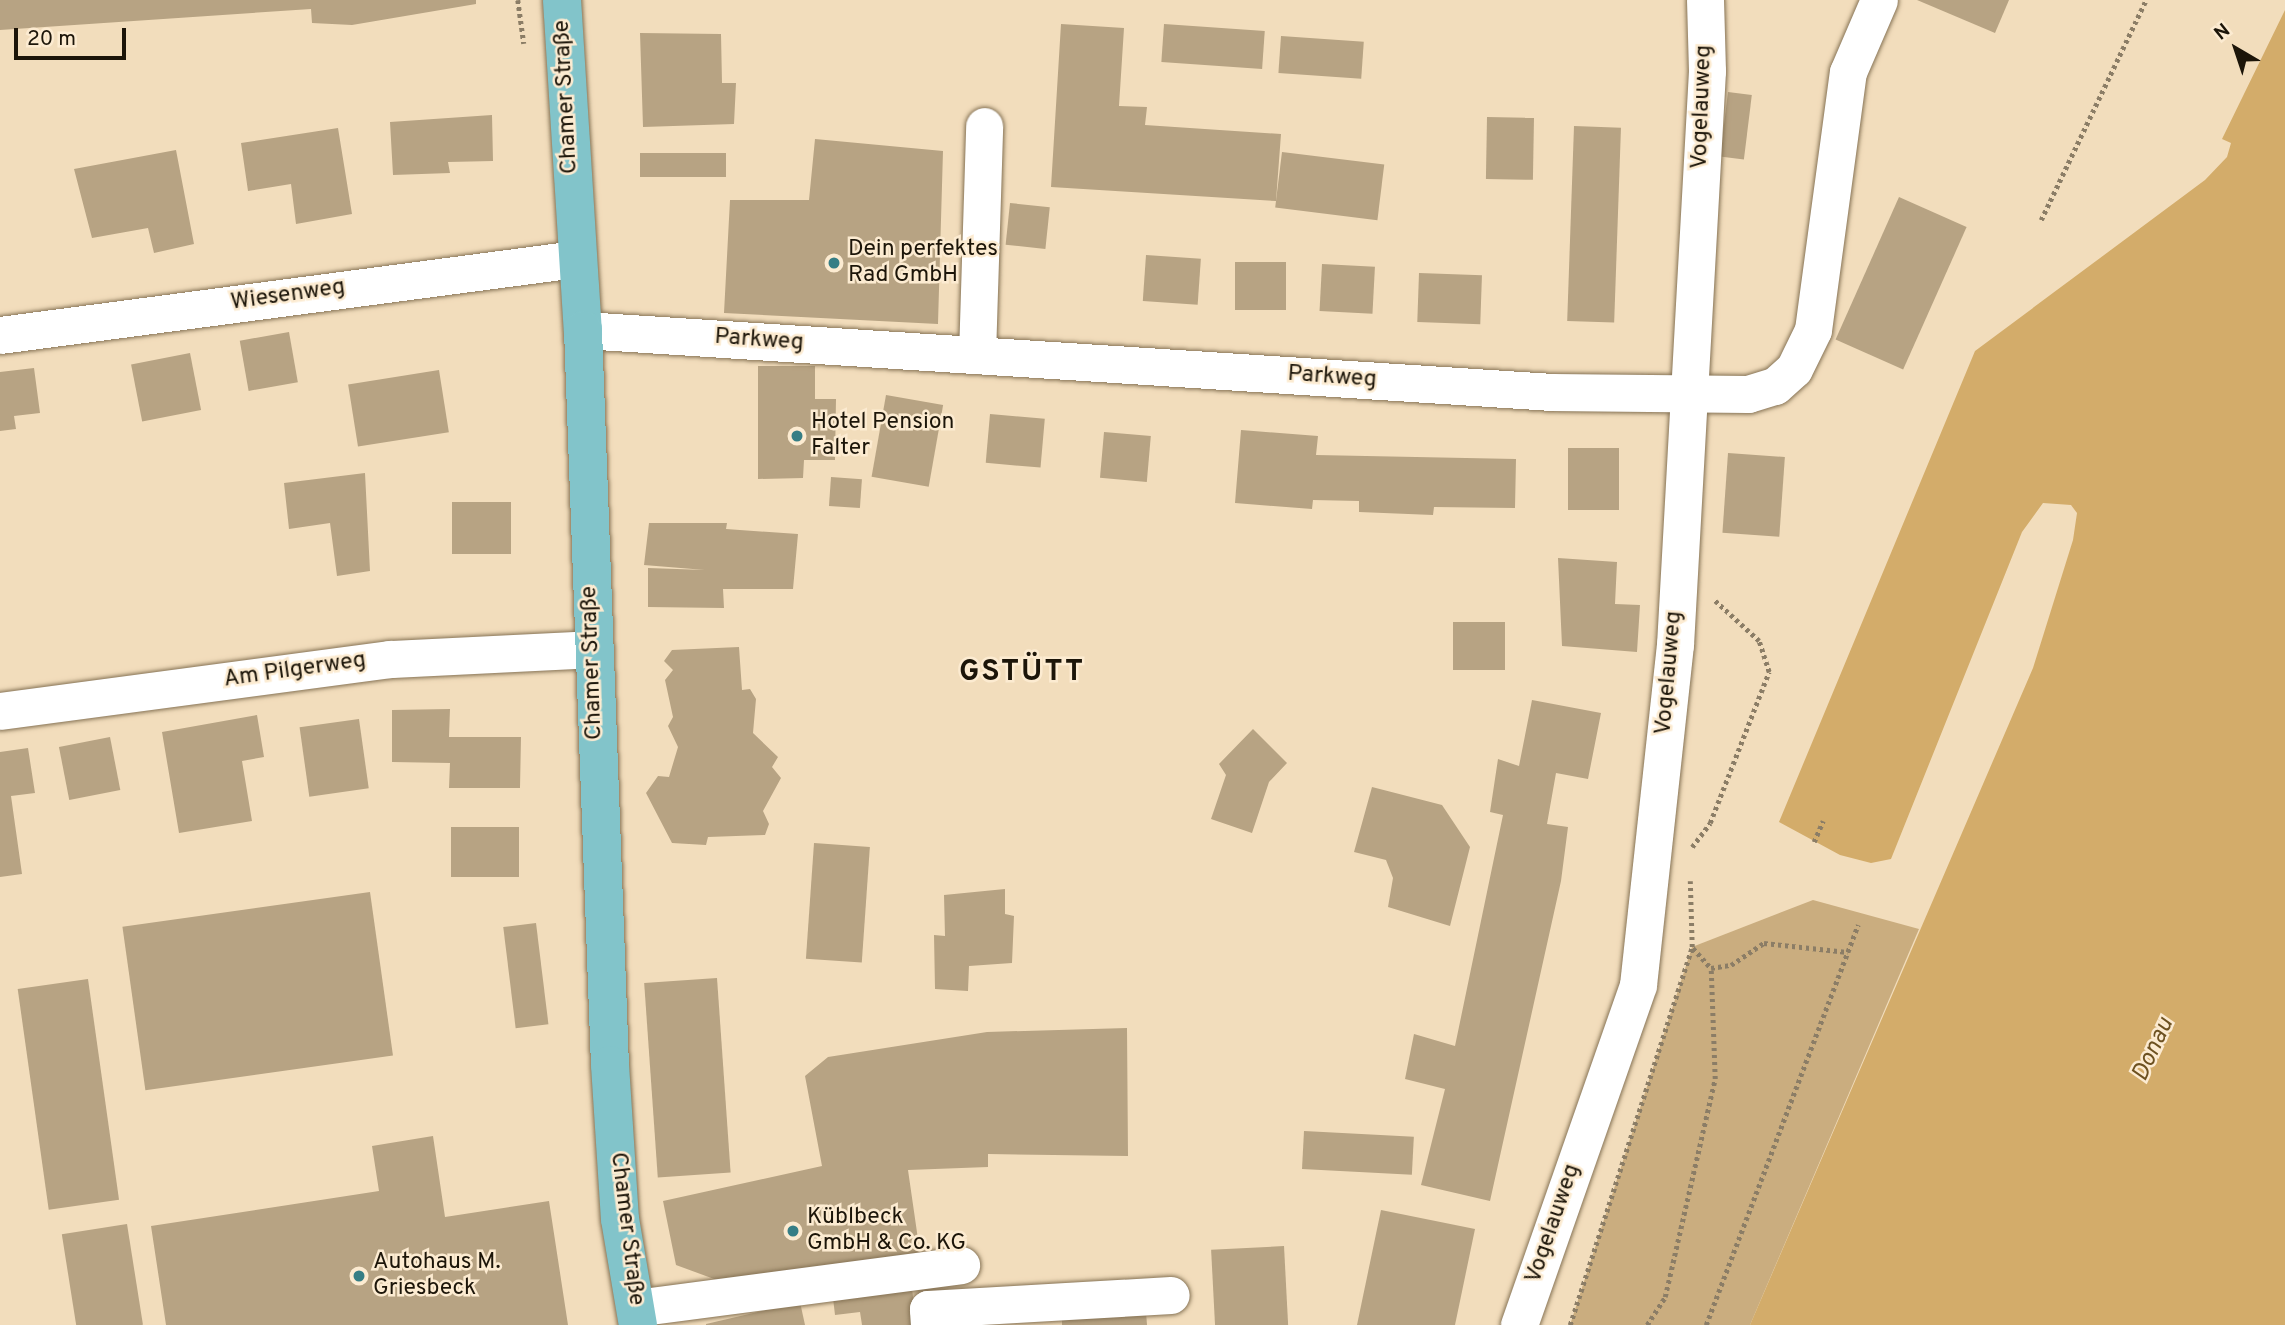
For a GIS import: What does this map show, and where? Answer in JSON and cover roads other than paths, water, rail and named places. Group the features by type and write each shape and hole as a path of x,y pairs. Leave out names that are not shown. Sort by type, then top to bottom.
{"main road":[{"name":"Chamer Straße","path":"562,0 576,259 583,330 592,649 610,1065 620,1219 637,1316"}],"street":[{"name":"Vogelauweg","path":"1518,1325 1638,985 1678,578 1705,0"},
{"name":"Parkweg","path":"583,330 1551,392 1748,394 1774,386 1794,369 1813,330 1848,72 1879,0"},
{"path":"977,355 984,126"},
{"name":"Wiesenweg","path":"0,335 576,259"},
{"name":"Am Pilgerweg","path":"0,711 390,659 592,649"},
{"path":"637,1316 961,1265"},
{"path":"929,1325 928,1309 1171,1295"}],"water":[{"name":"Donau","path":"2285,10 2285,1325 1750,1325 2033,668 2073,540 2077,513 2071,505 2043,503 2022,532 1891,859 1871,863 1840,855 1779,822 1975,351 2205,180 2227,157 2231,143 2222,139"}],"place":[{"name":"Dein perfektes Rad GmbH","path":"834,263"},
{"name":"Hotel Pension Falter","path":"797,436"},
{"name":"Küblbeck GmbH & Co. KG","path":"793,1231"},
{"name":"Autohaus M. Griesbeck","path":"359,1276"}],"district":[{"name":"GSTÜTT","path":"1022,673"}]}
